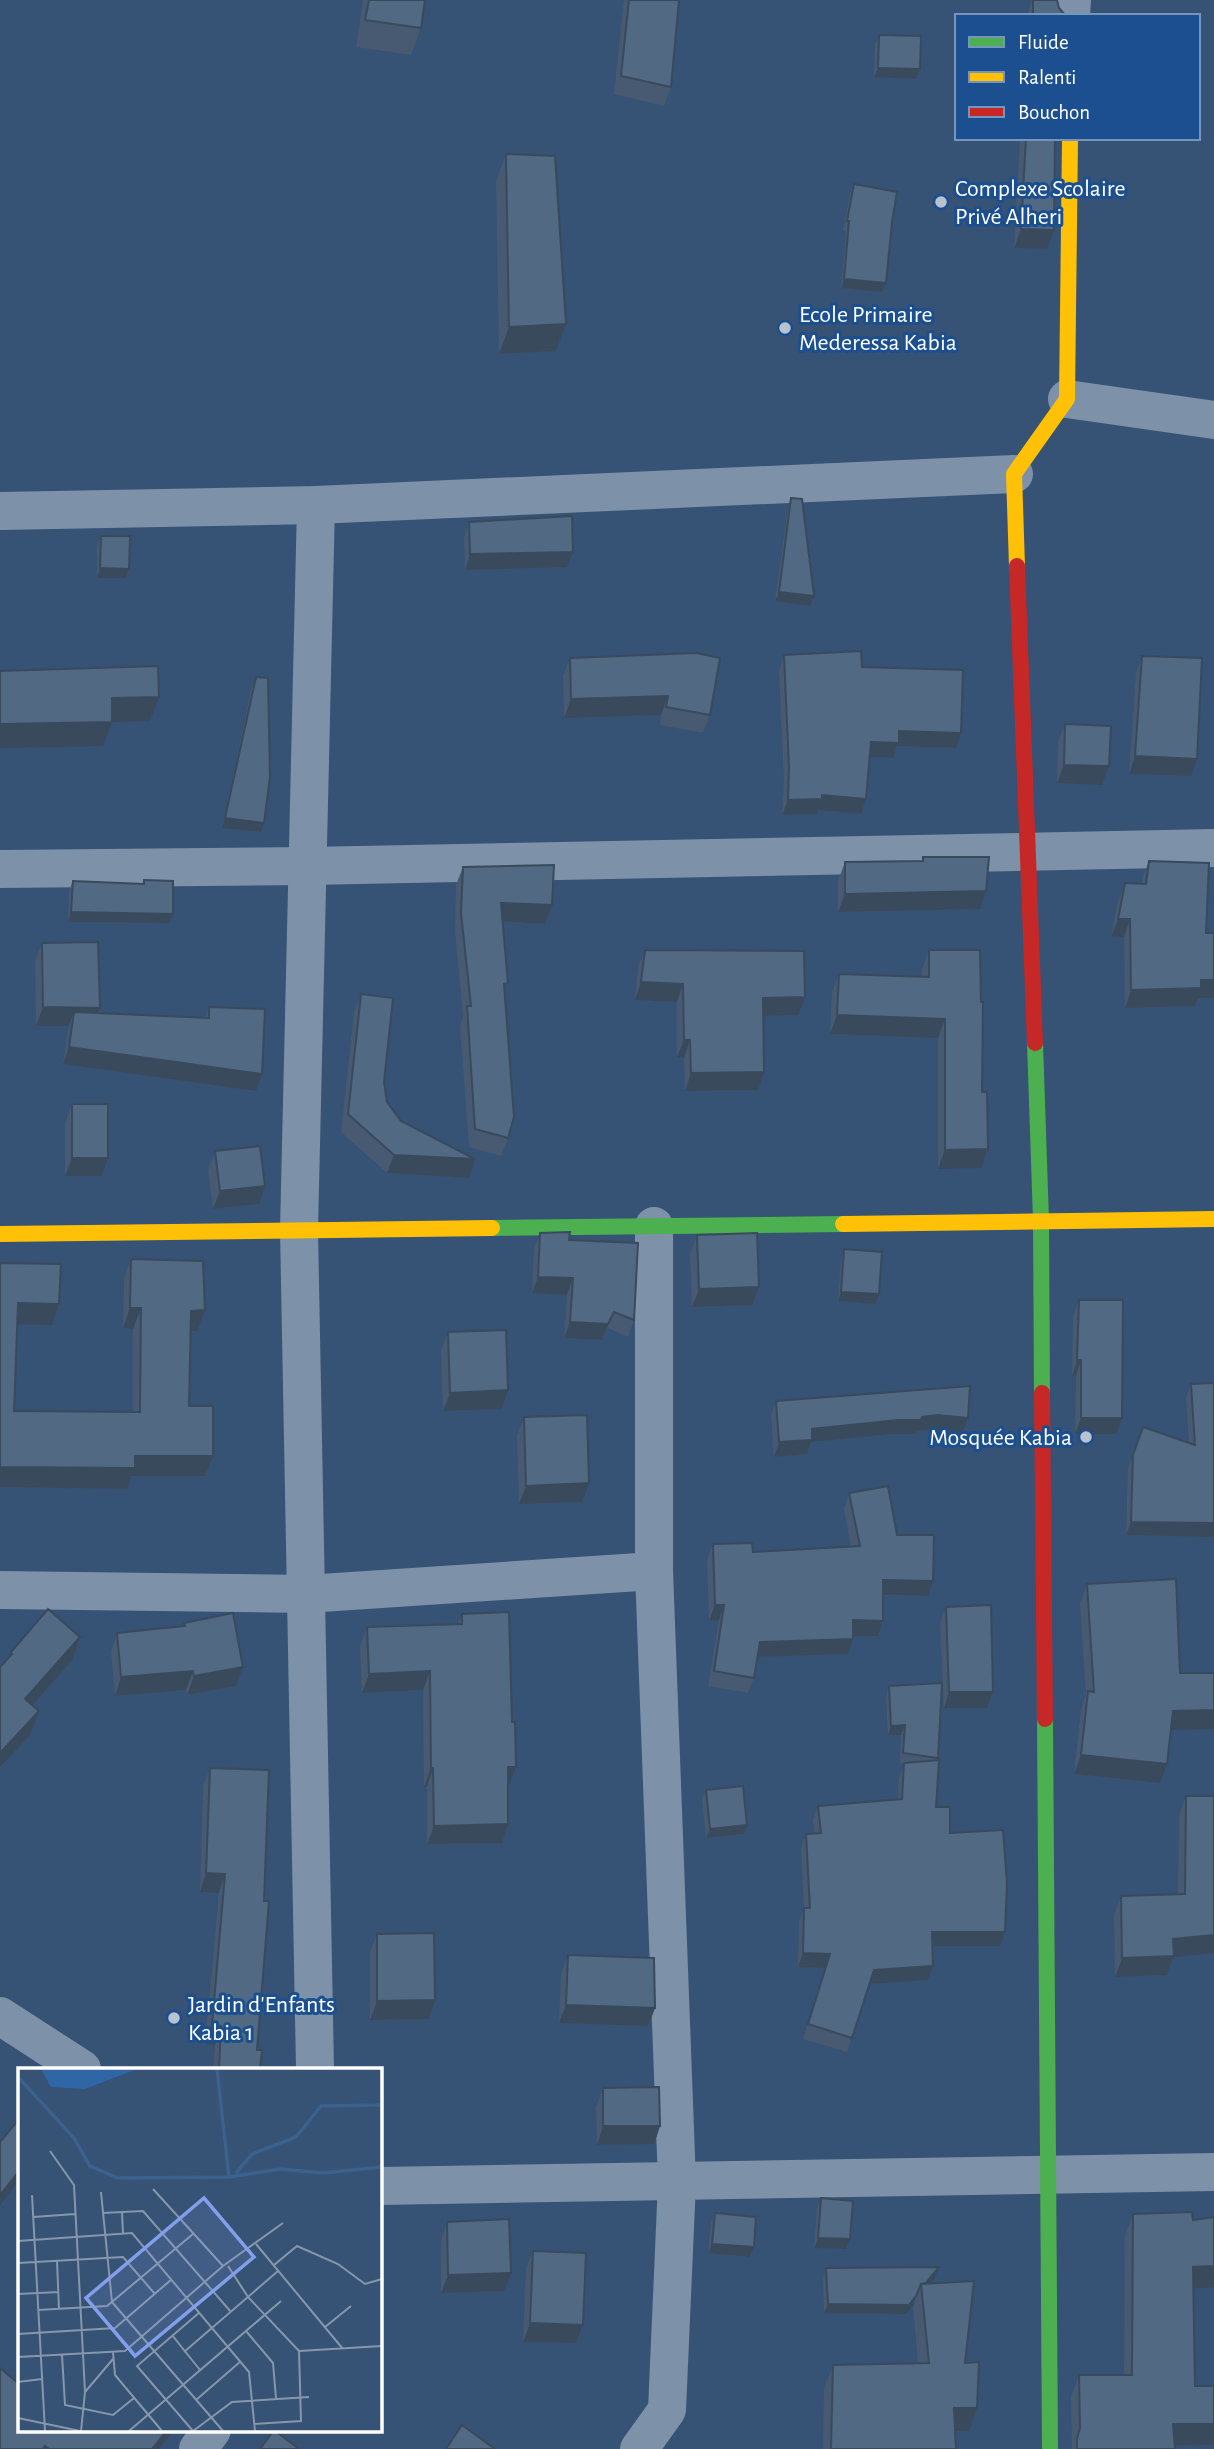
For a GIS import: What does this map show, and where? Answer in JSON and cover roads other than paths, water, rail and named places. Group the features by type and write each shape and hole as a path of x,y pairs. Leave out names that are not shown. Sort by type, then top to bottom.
{"street":[{"path":"1050,2449 1041,1220 1014,474 1067,399 1070,140"},
{"path":"1067,399 1214,420"},
{"path":"0,511 316,505 1014,474"},
{"path":"315,2068 299,1230 316,505"},
{"path":"0,869 307,866 1214,848"},
{"path":"0,1234 1214,1219"},
{"path":"639,2449 667,2410 677,2182 654,1571 654,1226"},
{"path":"0,1590 306,1594 654,1571"},
{"path":"0,2016 80,2068"},
{"path":"382,2186 1214,2172"},
{"path":"198,2449 211,2432"}],"place":[{"name":"Complexe Scolaire Privé Alheri","path":"941,202"},
{"name":"Ecole Primaire Mederessa Kabia","path":"785,328"},
{"name":"Mosquée Kabia","path":"1086,1437"},
{"name":"Jardin d'Enfants Kabia 1","path":"174,2018"}]}
